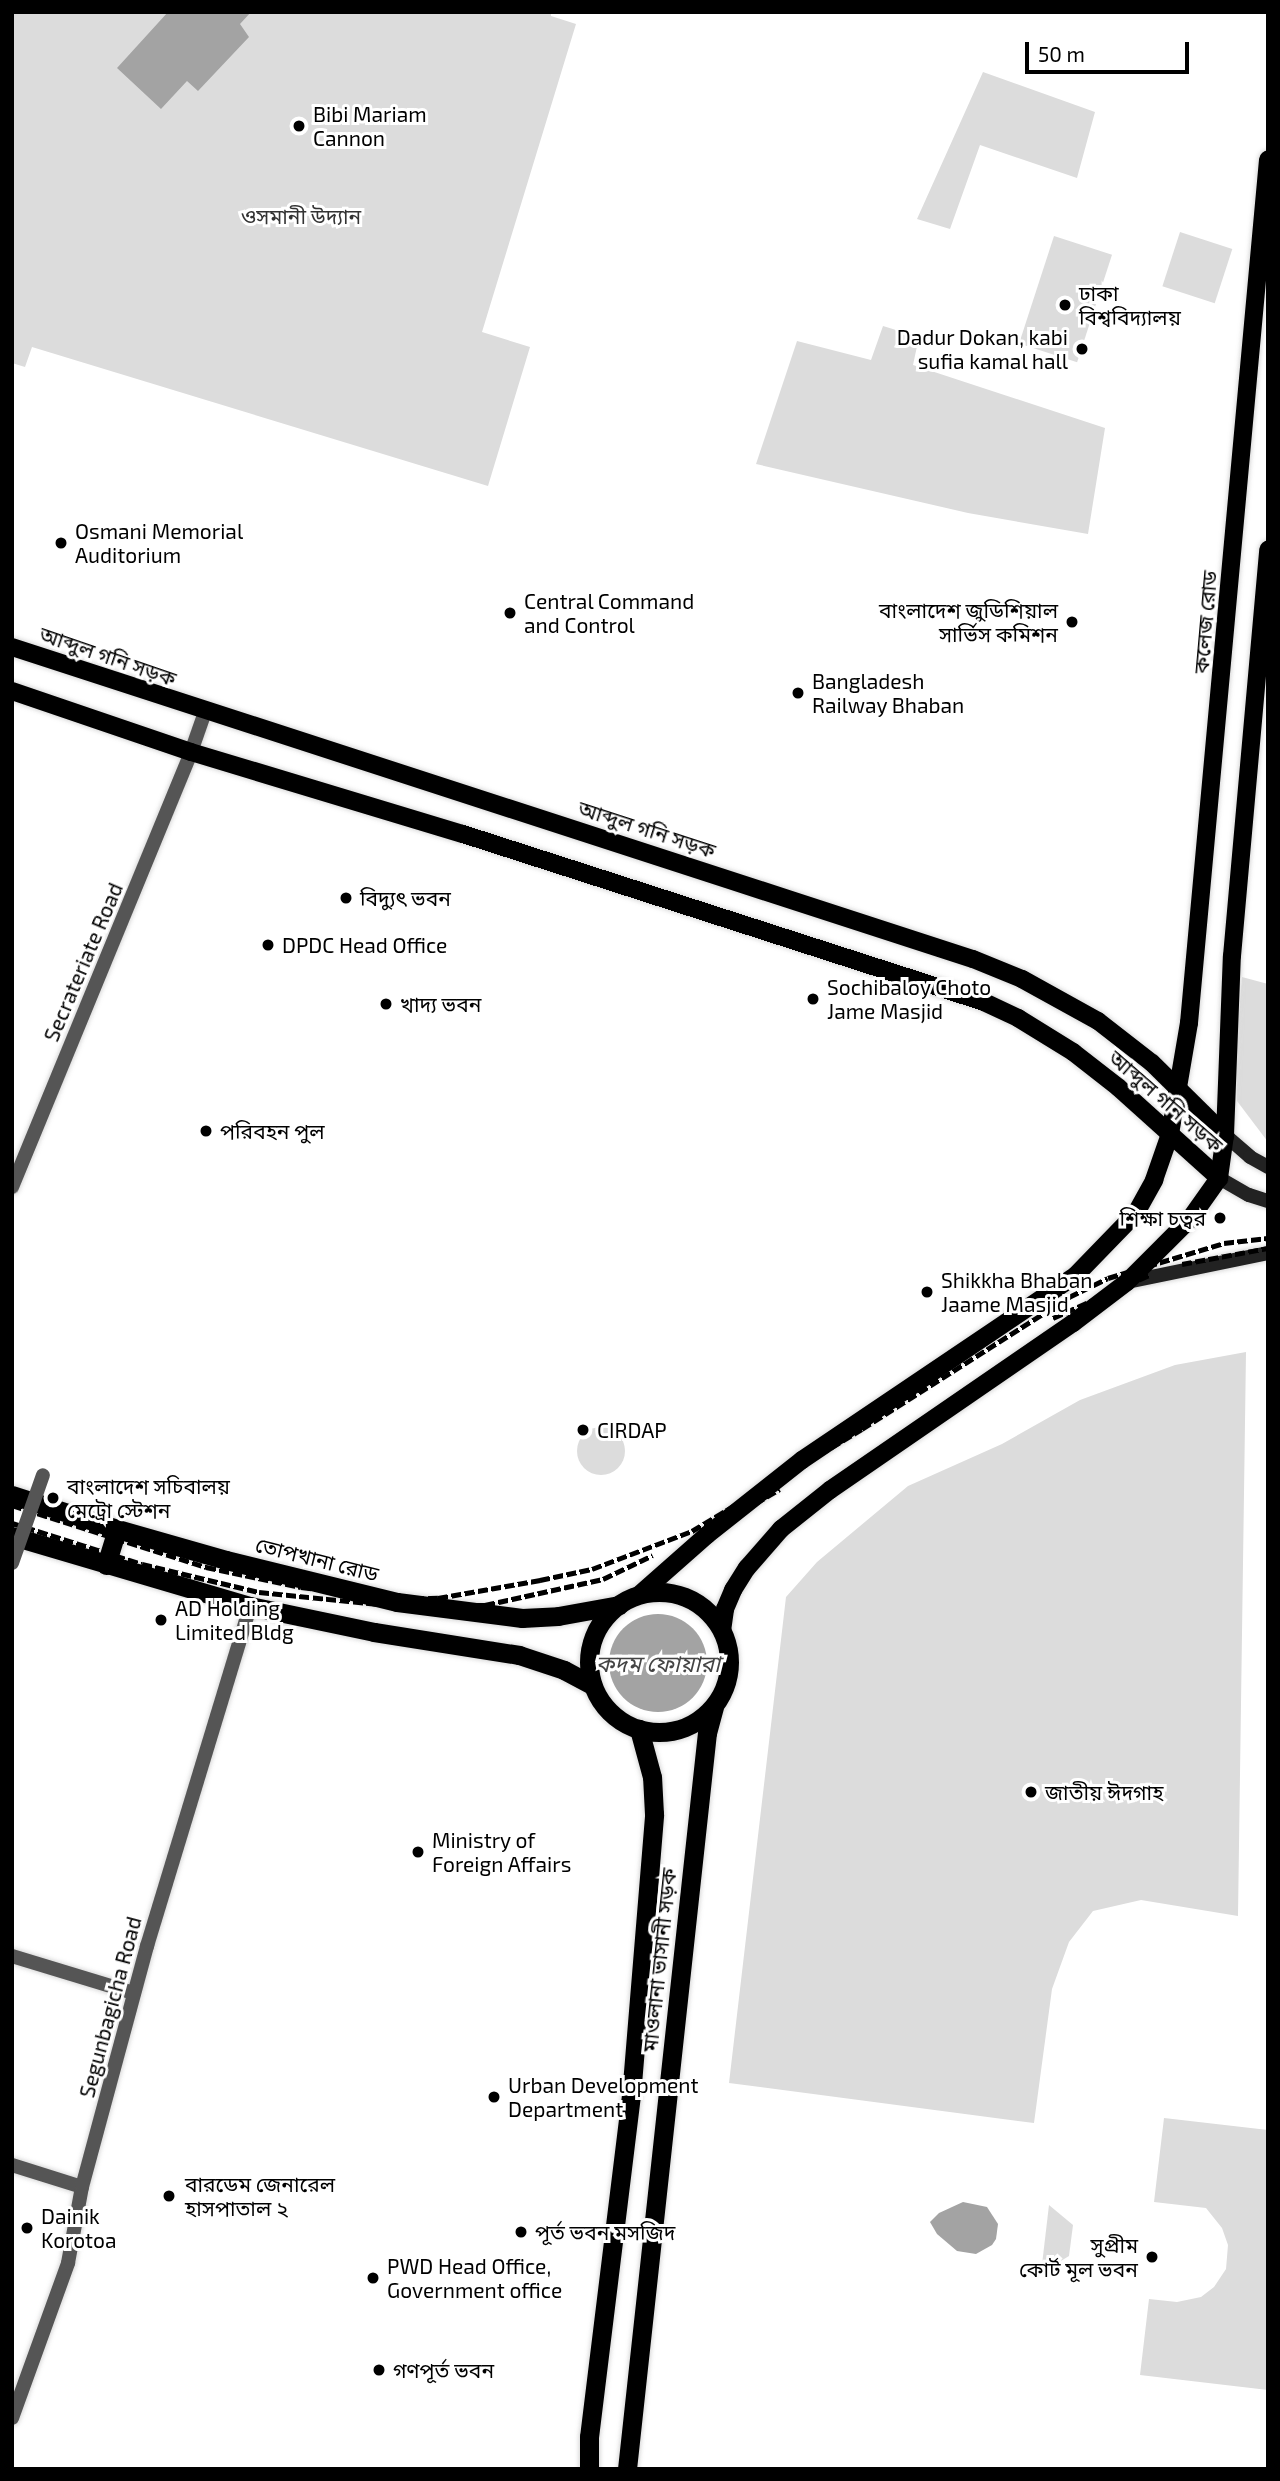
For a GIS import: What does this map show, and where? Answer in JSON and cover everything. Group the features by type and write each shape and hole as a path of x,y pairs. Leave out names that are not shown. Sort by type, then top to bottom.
{"highway":[{"name":"তোপখানা রোড","path":"12,1495 117,1529 334,1588 484,1616 558,1616 619,1605"},
{"path":"106,1565 117,1529"},
{"path":"12,1536 250,1606 374,1632 520,1655 564,1670 592,1685 614,1716 639,1729 667,1732 685,1728 714,1707 722,1695 729,1670 729,1657 722,1631 701,1606 687,1598 655,1592 639,1595 619,1605 607,1615 592,1640 589,1663 592,1685"},
{"name":"মাওলানা ভাসানী সড়ক","path":"627,2469 706,1747 714,1707"},
{"name":"মাওলানা ভাসানী সড়ক","path":"589,2469 589,2437 631,2096 654,1814 652,1777 639,1729"}],"main road":[{"name":"কলেজ রোড","path":"639,1595 707,1535 802,1460 1036,1303 1094,1259 1136,1213 1154,1180 1170,1134 1179,1087 1204,886 1268,160"},
{"path":"722,1631 725,1609 747,1568 798,1515 908,1434 1073,1323 1127,1282 1190,1219 1219,1178 1225,1135 1232,956 1268,550"},
{"name":"আব্দুল গনি সড়ক","path":"12,647 205,712 973,959 1022,979 1098,1021 1179,1087 1225,1135"},
{"name":"আব্দুল গনি সড়ক","path":"12,691 191,752 463,834 984,1002 1018,1018 1073,1052 1219,1178"},
{"path":"1225,1135 1250,1157 1268,1167"},
{"path":"1219,1178 1249,1195 1268,1201"},
{"path":"1127,1282 1268,1253"}],"street":[{"name":"Secrateriate Road","path":"12,1187 205,712"},
{"path":"12,1563 43,1475"},
{"name":"Segunbagicha Road","path":"12,2418 68,2263 82,2187 134,1993 250,1606"},
{"path":"12,1956 134,1993"},
{"path":"12,2165 82,2187"}],"green space":[{"name":"ওসমানী উদ্যান","path":"12,12 551,12 551,16 576,24 482,332 530,347 488,486 32,347 25,367 12,363"},
{"path":"983,72 1095,112 1077,178 980,145 950,229 917,219"},
{"path":"1180,232 1232,249 1215,303 1162,286"},
{"path":"1054,236 1112,255 1077,362 1019,343"},
{"path":"883,326 919,337 913,365 1105,428 1088,534 968,513 756,464 797,341 871,360"},
{"path":"1242,977 1268,984 1268,1142 1237,1101 1236,1051"},
{"path":"1246,1352 1238,1916 1141,1900 1093,1911 1069,1942 1052,1989 1034,2123 729,2083 786,1597 817,1562 908,1486 1002,1444 1080,1400 1175,1365"},
{"path":"601,1427 618,1434 625,1451 618,1468 601,1475 584,1468 577,1451 584,1434"},
{"path":"1164,2118 1268,2130 1268,2390 1140,2375 1149,2299 1177,2302 1201,2297 1214,2287 1226,2269 1228,2245 1222,2228 1206,2208 1154,2202"},
{"path":"1049,2205 1073,2225 1069,2256 1041,2273"}],"water":[{"path":"168,12 251,12 240,24 249,37 198,91 187,81 161,109 117,68"},
{"name":"কদম ফোয়ারা","path":"658,1614 677,1618 693,1628 703,1644 707,1663 703,1682 693,1698 677,1708 658,1712 639,1708 623,1698 613,1682 609,1663 613,1644 623,1628 639,1618"},
{"path":"963,2202 987,2207 998,2224 996,2239 992,2245 976,2254 957,2251 937,2234 930,2222 939,2213"}],"railway":[{"path":"12,1505 206,1567 301,1587 401,1599 438,1598 592,1569 692,1531 862,1429 1069,1297 1108,1278 1224,1243 1268,1238"},
{"path":"1182,1264 1268,1248"},
{"path":"1053,1318 1149,1275"},
{"path":"720,1524 780,1489"},
{"path":"12,1523 142,1564 259,1592 388,1605"},
{"path":"448,1605 485,1605 603,1579 653,1555"}],"place":[{"name":"Bibi Mariam Cannon","path":"299,126"},
{"name":"ঢাকা বিশ্ববিদ্যালয়","path":"1065,305"},
{"name":"Dadur Dokan, kabi sufia kamal hall","path":"1082,349"},
{"name":"Osmani Memorial Auditorium","path":"61,543"},
{"name":"Central Command and Control","path":"510,613"},
{"name":"বাংলাদেশ জুডিশিয়াল সার্ভিস কমিশন","path":"1072,622"},
{"name":"Bangladesh Railway Bhaban","path":"798,693"},
{"name":"বিদ্যুৎ ভবন","path":"346,898"},
{"name":"DPDC Head Office","path":"268,945"},
{"name":"Sochibaloy Choto Jame Masjid","path":"813,999"},
{"name":"খাদ্য ভবন","path":"386,1004"},
{"name":"পরিবহন পুল","path":"206,1131"},
{"name":"শিক্ষা চত্বর","path":"1220,1218"},
{"name":"Shikkha Bhaban Jaame Masjid","path":"927,1292"},
{"name":"CIRDAP","path":"583,1430"},
{"name":"বাংলাদেশ সচিবালয় মেট্রো স্টেশন","path":"53,1498"},
{"name":"AD Holding Limited Bldg","path":"161,1620"},
{"name":"জাতীয় ঈদগাহ","path":"1031,1792"},
{"name":"Ministry of Foreign Affairs","path":"418,1852"},
{"name":"Urban Development Department","path":"494,2097"},
{"name":"বারডেম জেনারেল হাসপাতাল ২","path":"169,2196"},
{"name":"Dainik Korotoa","path":"27,2228"},
{"name":"পূর্ত ভবন মসজিদ","path":"521,2232"},
{"name":"সুপ্রীম কোর্ট মূল ভবন","path":"1152,2257"},
{"name":"PWD Head Office, Government office","path":"373,2278"},
{"name":"গণপূর্ত ভবন","path":"379,2370"}]}
